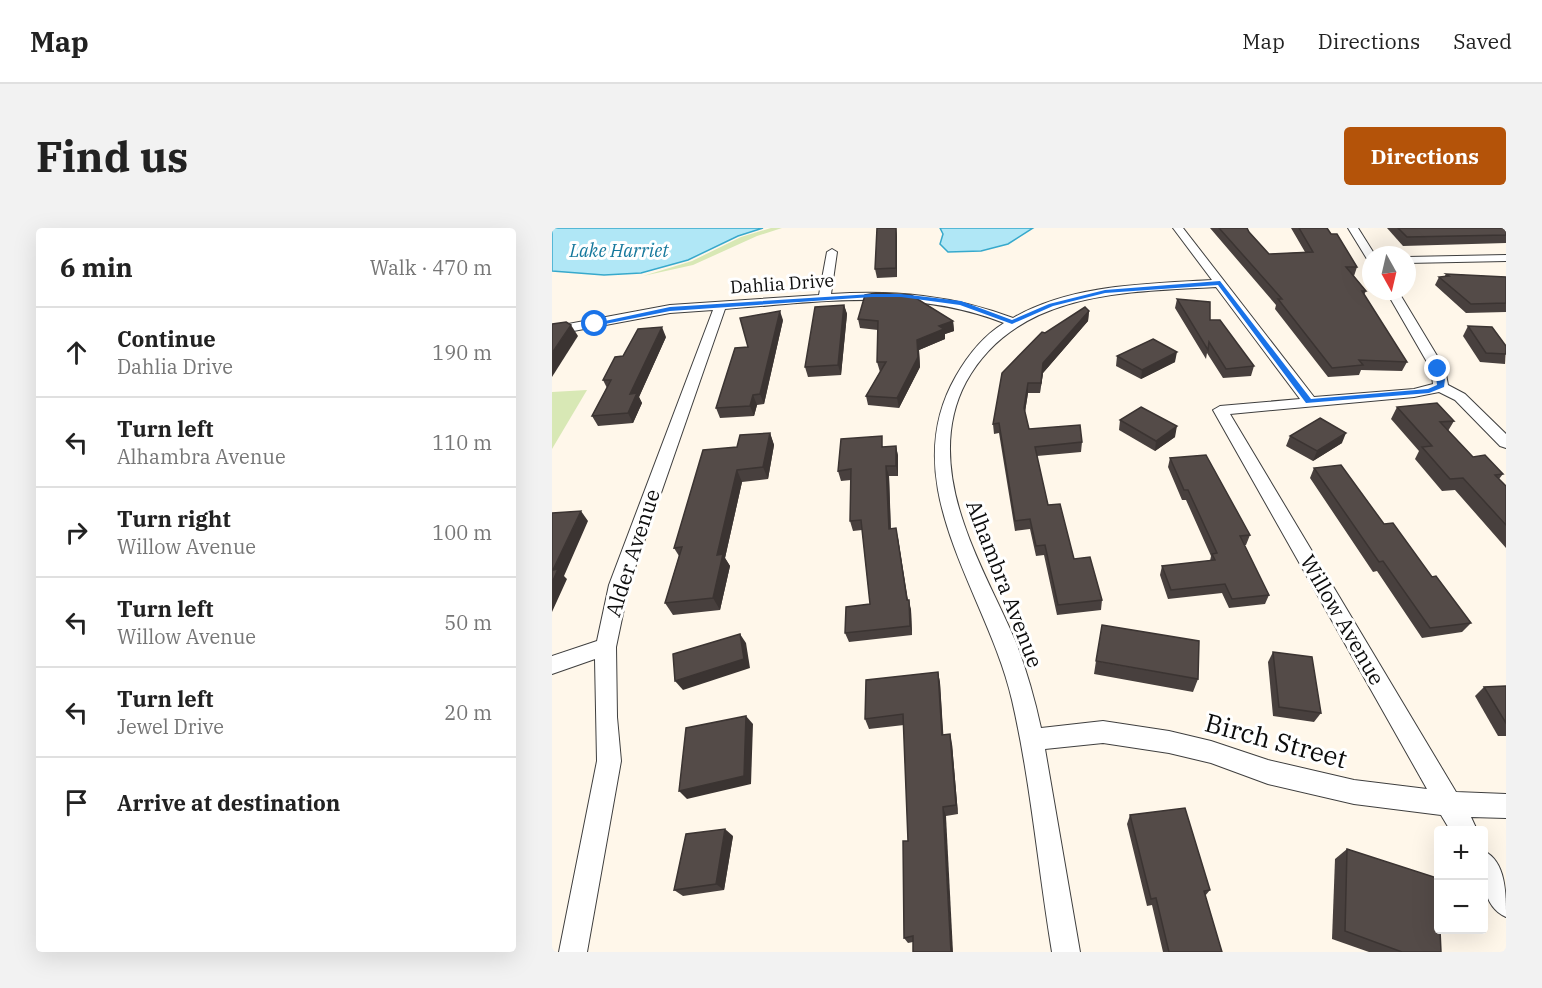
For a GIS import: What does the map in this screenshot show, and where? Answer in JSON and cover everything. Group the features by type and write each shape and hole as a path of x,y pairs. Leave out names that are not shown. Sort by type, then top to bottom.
{"street":[{"path":"1178,228 1309,401 1414,393 1441,387 1460,397 1506,443"},
{"path":"1353,228 1364,246"},
{"path":"824,298 832,252"},
{"path":"1416,260 1506,258"},
{"name":"Alhambra Avenue","path":"1065,952 1032,740 1014,667 960,540 950,505 941,461 944,415 960,375 985,343 1012,322 1051,305 1105,291 1220,283"},
{"name":"Dahlia Drive","path":"552,331 670,309 901,295 961,303 1012,322"},
{"path":"1397,300 1438,369 1441,387"},
{"name":"Alder Avenue","path":"573,952 609,761 606,717 606,647 619,585 720,306"},
{"name":"Willow Avenue","path":"1309,401 1220,410 1461,826"},
{"path":"552,665 606,647"},
{"name":"Birch Street","path":"1032,740 1103,732 1169,742 1211,752 1268,772 1354,792 1449,804 1506,806"},
{"path":"1488,871 1506,903"}],"green space":[{"path":"771,228 782,228 757,236 693,265 643,276 692,261 741,237"},
{"path":"587,390 552,449 552,392"}],"water":[{"name":"Lake Harriet","path":"552,228 763,228 738,236 688,260 641,273 604,275 552,271"},
{"path":"940,228 1033,228 1008,244 981,251 948,252 940,244 943,234"}],"building":[{"path":"877,228 896,228 896,268 875,269"},
{"path":"1219,228 1247,228 1269,254 1313,252 1299,228 1327,228 1331,234 1337,234 1357,267 1346,267 1362,286 1362,300 1368,300 1407,362 1359,360 1363,365 1332,368 1278,299 1282,299"},
{"path":"1398,228 1506,228 1506,235 1407,237"},
{"path":"1446,274 1506,277 1506,303 1471,304 1439,277 1449,276"},
{"path":"876,293 911,295 953,321 939,326 944,329 917,340 918,357 897,398 866,396 886,362 877,362 878,321 858,319 865,295"},
{"path":"1177,299 1210,302 1210,320 1220,320 1254,366 1226,369 1209,342 1208,350"},
{"path":"844,305 838,365 805,367 815,307"},
{"path":"1085,307 1089,311 1043,363 1041,383 1028,383 1024,408 1029,429 1080,425 1082,442 1035,447 1048,505 1060,504 1074,559 1090,557 1102,600 1058,605 1045,545 1036,546 1030,519 1015,521 999,423 993,424 1002,373 1042,332 1045,333"},
{"path":"780,311 760,394 753,395 750,406 716,408 735,348 748,347 740,318"},
{"path":"566,322 571,325 552,353 552,324"},
{"path":"1468,326 1492,327 1506,346 1506,354 1486,353"},
{"path":"662,327 630,394 637,393 628,413 592,416 611,380 603,380 615,357 623,356 638,329"},
{"path":"1153,339 1177,352 1142,370 1117,356"},
{"path":"1437,403 1454,421 1440,422 1473,457 1485,455 1503,474 1495,475 1506,486 1506,525 1463,478 1450,479 1422,447 1432,446 1397,407"},
{"path":"1141,407 1177,426 1156,441 1120,420"},
{"path":"1320,418 1346,433 1317,451 1290,436"},
{"path":"770,433 763,467 737,470 717,555 723,554 713,598 665,603 682,547 674,548 703,450 737,447 740,435"},
{"path":"882,436 882,447 896,446 896,466 886,466 889,529 896,528 907,600 909,600 910,626 845,633 846,607 870,604 861,520 850,521 851,469 838,471 841,439"},
{"path":"1206,455 1250,535 1240,536 1269,595 1232,599 1225,584 1171,590 1162,566 1215,560 1212,554 1217,553 1188,490 1184,490 1170,458"},
{"path":"1341,465 1384,524 1393,523 1432,577 1436,576 1471,623 1430,628 1383,561 1379,562 1314,468"},
{"path":"581,511 553,570 558,569 552,583 552,513"},
{"path":"1102,625 1199,641 1198,679 1096,661"},
{"path":"740,634 744,659 675,681 673,654"},
{"path":"1273,652 1312,657 1321,713 1279,707"},
{"path":"938,672 942,735 950,734 956,805 943,807 951,952 913,952 913,936 904,938 903,841 908,841 903,714 865,719 866,680"},
{"path":"1506,686 1506,723 1484,687"},
{"path":"746,716 744,776 679,791 686,728"},
{"path":"1185,808 1210,890 1204,891 1222,952 1169,952 1156,898 1151,899 1130,815"},
{"path":"725,829 716,884 674,890 686,834"},
{"path":"1347,849 1434,877 1434,934 1440,934 1441,952 1402,952 1345,931"}],"route":[{"path":"595,324 670,309 872,295 901,295 961,303 1012,322 1051,305 1105,291 1220,283 1309,401 1429,391 1441,387 1438,369"}]}
